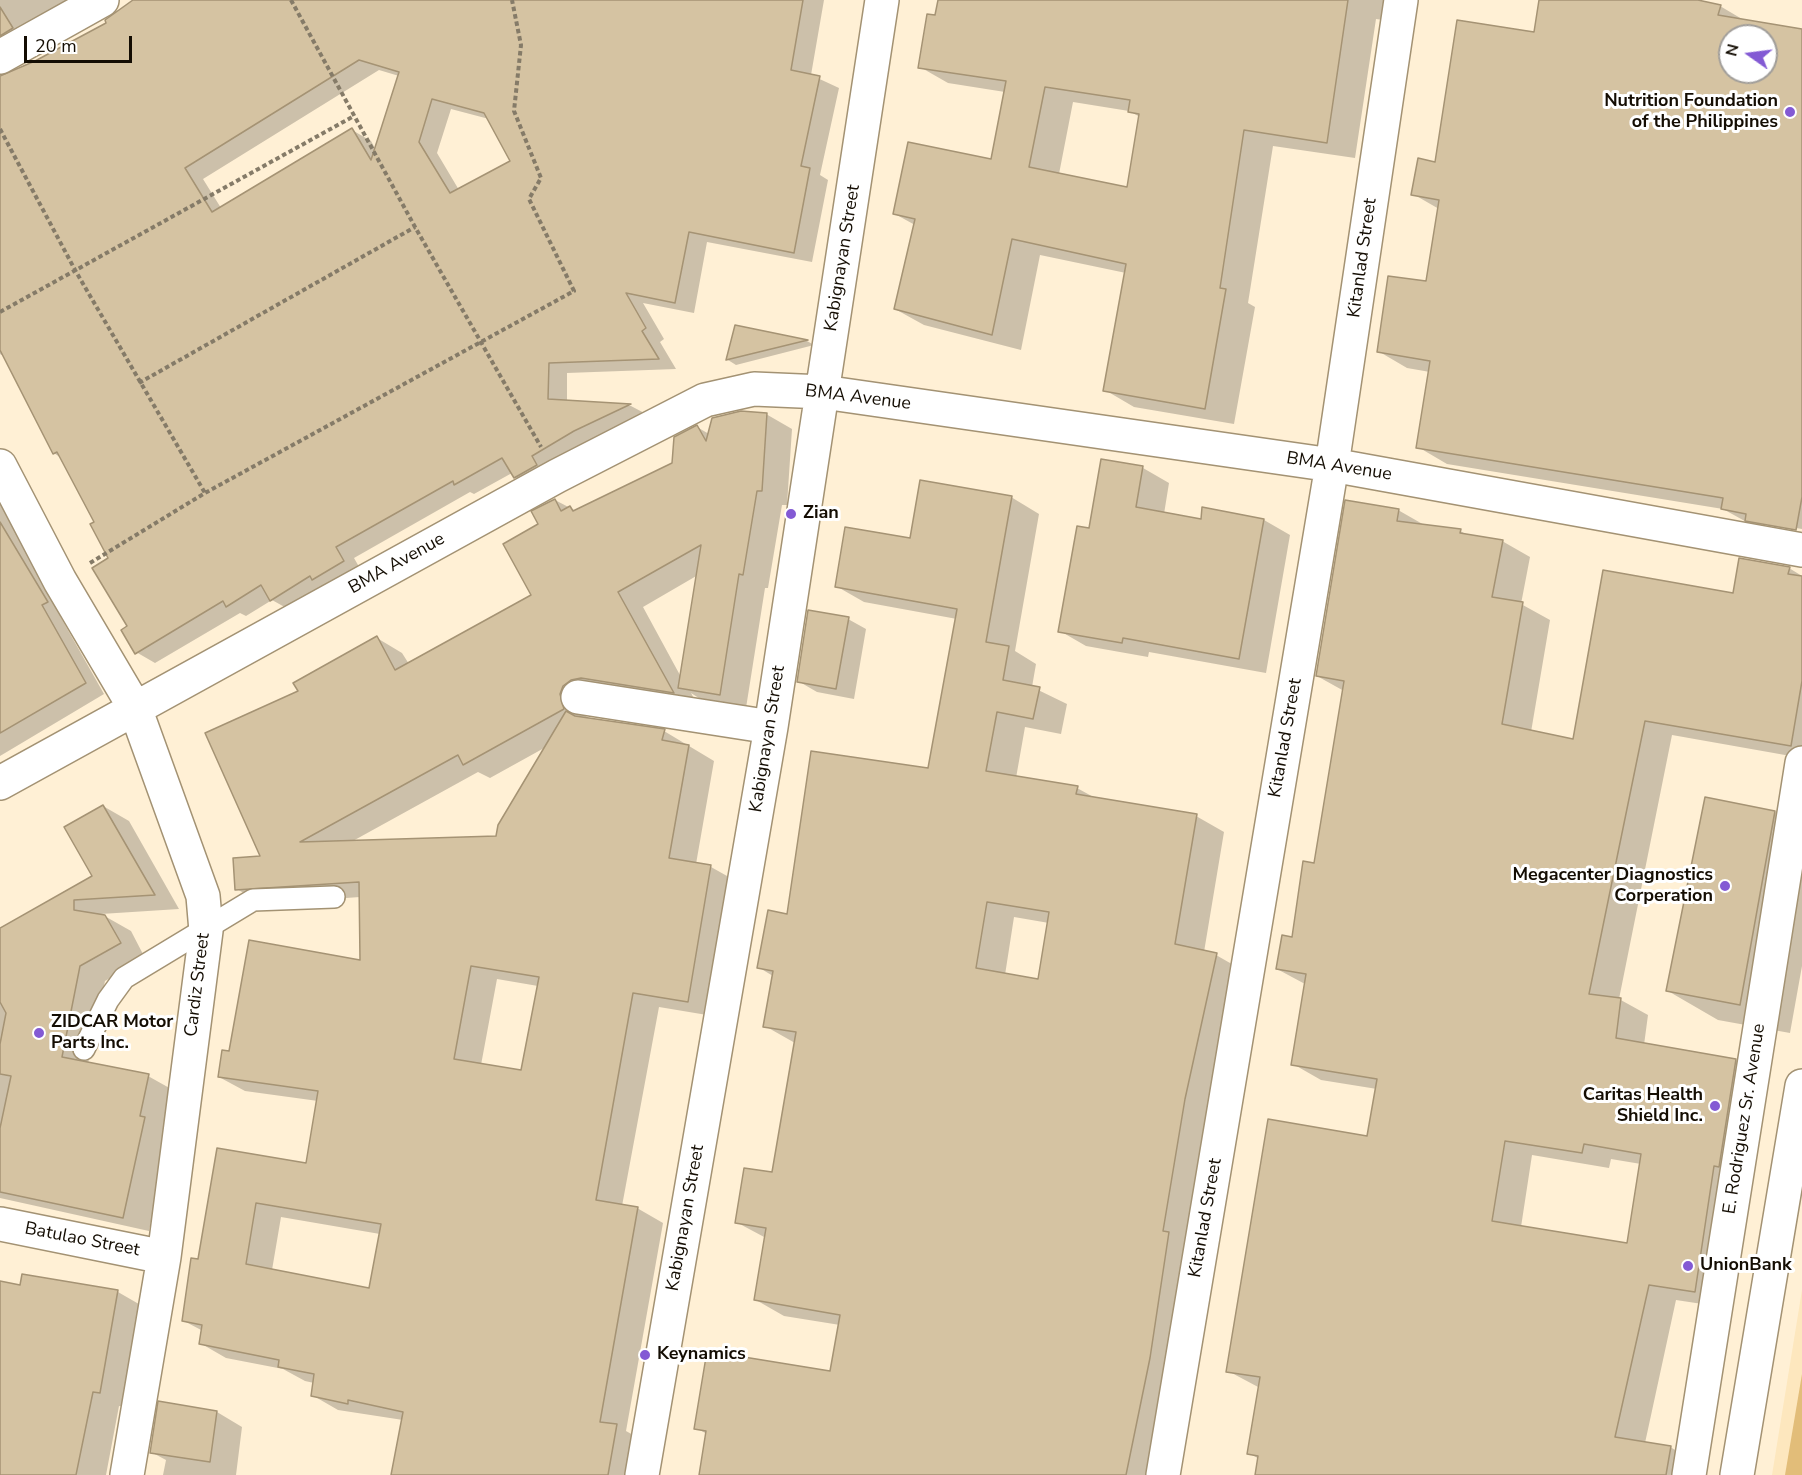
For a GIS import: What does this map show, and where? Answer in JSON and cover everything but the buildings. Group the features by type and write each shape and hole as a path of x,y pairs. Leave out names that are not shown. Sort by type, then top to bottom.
{"street":[{"path":"0,57 102,0"},
{"name":"Kabignayan Street","path":"642,1475 771,727 882,0"},
{"name":"Kitanlad Street","path":"1163,1475 1332,465 1401,0"},
{"name":"BMA Avenue","path":"0,783 557,476 705,400 754,389 823,392 1332,465 1802,550"},
{"name":"Cardiz Street","path":"0,466 60,581 135,708 203,896 206,931 164,1257 127,1475"},
{"path":"578,697 771,727"},
{"name":"E. Rodriguez Sr. Avenue","path":"1689,1475 1802,763"},
{"path":"1737,1475 1802,1086"},
{"name":"Batulao Street","path":"0,1224 164,1257"}],"lane":[{"path":"84,1049 108,1000 124,978 206,931 253,900 334,897"}],"path":[{"path":"291,0 415,227 557,476"},
{"path":"60,581 205,494 481,345 574,291 530,199 541,178 514,111 521,45 513,0"},
{"path":"0,312 354,116"},
{"path":"0,129 75,270 205,494"},
{"path":"139,383 415,227"}],"shaded area":[{"path":"1802,1290 1802,1475 1772,1475"},
{"path":"1802,1374 1802,1475 1785,1475"}],"place":[{"name":"Nutrition Foundation of the Philippines","path":"1790,112"},
{"name":"Zian","path":"791,514"},
{"name":"Megacenter Diagnostics Corperation","path":"1725,886"},
{"name":"ZIDCAR Motor Parts Inc.","path":"39,1033"},
{"name":"Caritas Health Shield Inc.","path":"1715,1106"},
{"name":"UnionBank","path":"1688,1266"},
{"name":"Keynamics","path":"645,1355"}]}
